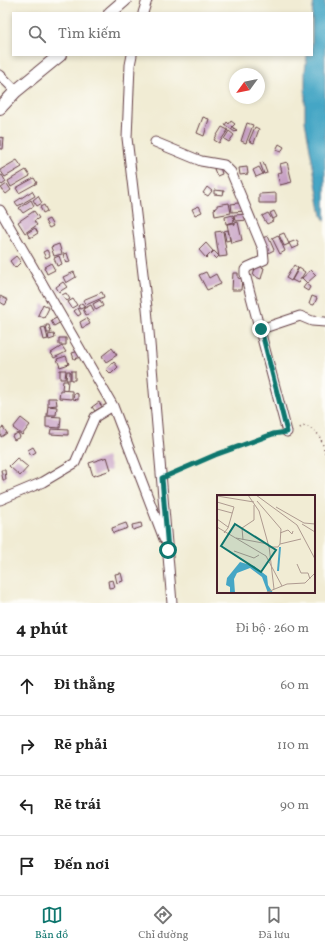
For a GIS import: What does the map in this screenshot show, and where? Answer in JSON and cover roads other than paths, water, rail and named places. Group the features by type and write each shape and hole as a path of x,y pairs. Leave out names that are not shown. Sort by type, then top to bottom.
{"main road":[{"path":"111,12 125,0"},
{"path":"0,108 16,91 59,56"}],"street":[{"path":"143,12 147,0"},
{"path":"132,56 130,65 127,138 147,308 172,603"},
{"path":"0,75 16,91"},
{"path":"155,142 201,161 224,165 231,172 263,249 264,260 248,267 245,270 245,274 261,329 287,432"},
{"path":"0,210 114,406 168,550"},
{"path":"261,329 300,316 312,321 325,322"},
{"path":"0,500 43,482 75,463 95,417 114,406"}],"water":[{"path":"314,0 325,0 325,221 322,216 305,121 305,71 307,56 313,56 312,12"}]}
